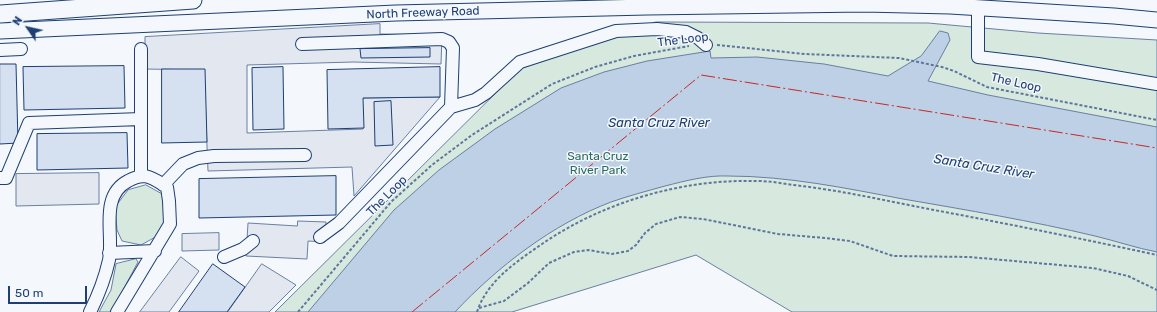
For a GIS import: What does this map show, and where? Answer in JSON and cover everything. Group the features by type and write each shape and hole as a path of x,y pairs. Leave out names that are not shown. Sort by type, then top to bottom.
{"highway":[{"path":"0,14 193,0"}],"main road":[{"name":"North Freeway Road","path":"0,31 396,13 647,6 864,4 978,8 1157,20"}],"street":[{"path":"978,8 978,57 1038,64 1157,84"},
{"path":"320,237 339,223 451,107 475,100 486,93 520,62 616,31 657,29 686,32 698,38 706,45"},
{"path":"302,44 442,39 449,42 453,48 451,107"},
{"path":"0,50 21,49"},
{"path":"141,49 141,176"},
{"path":"0,178 6,178 29,123 141,119"},
{"path":"164,185 183,164 198,158 214,156 305,155"},
{"path":"90,312 98,296 109,260 109,216 114,195 124,183 136,176 147,176 167,188 170,224 117,312"},
{"path":"224,257 243,249 253,241"},
{"path":"109,253 155,250"}],"path":[{"name":"The Loop","path":"298,312 391,202 432,165 472,135 552,84 595,67 634,56 694,45 721,45 805,54 899,58 942,67 954,71 987,87 1157,120"},
{"path":"477,312 481,300 492,285 520,259 551,238 602,211 638,198 694,184 723,181 758,181 817,188 1083,239 1157,256"},
{"path":"479,308 504,301 528,283 548,263 574,252 588,250 612,254 628,251 636,245 645,233 656,224 680,217 703,219 778,234 850,241 893,256 969,257 1093,268 1128,276 1157,290"}],"green space":[{"name":"Santa Cruz River Park","path":"656,22 928,23 1038,33 1157,40 1157,312 792,312 696,255 512,312 275,312 520,69"},
{"path":"146,185 164,195 165,219 159,235 141,245 122,241 117,230 115,207 128,190"},
{"path":"136,259 138,262 115,305 110,312 99,312 111,290 116,264"}],"shaded area":[{"path":"380,24 380,34 442,35 441,64 353,62 247,65 247,133 363,129 361,98 440,97 354,196 352,167 208,171 204,70 145,69 145,37"},
{"path":"99,173 99,204 16,206 16,174"},
{"path":"298,221 326,222 325,242 308,241 307,259 246,256 248,223 297,226"},
{"path":"219,233 219,250 182,251 182,234"},
{"path":"181,257 199,271 169,312 140,312"},
{"path":"262,264 296,285 269,312 228,312"}],"water":[{"name":"Santa Cruz River","path":"940,31 948,33 950,40 928,81 988,95 1157,127 1157,252 1047,225 838,187 772,178 712,176 680,182 611,202 568,222 527,248 508,263 471,295 455,312 308,312 394,210 439,170 495,129 561,88 604,72 647,61 710,51 711,58 757,57 824,64 888,76 921,56"}],"building":[{"path":"430,48 430,57 361,58 360,49"},
{"path":"0,64 16,64 18,143 0,144"},
{"path":"124,66 125,108 24,110 23,67"},
{"path":"283,67 284,129 253,130 252,68"},
{"path":"440,67 440,97 363,98 364,128 328,129 327,70"},
{"path":"162,69 205,69 207,142 162,143"},
{"path":"391,101 393,145 375,146 374,102"},
{"path":"127,133 128,168 37,170 37,134"},
{"path":"336,176 336,215 199,218 199,179"},
{"path":"213,264 245,287 227,312 179,312"}],"power":[{"path":"412,312 701,75 1157,148"}]}
